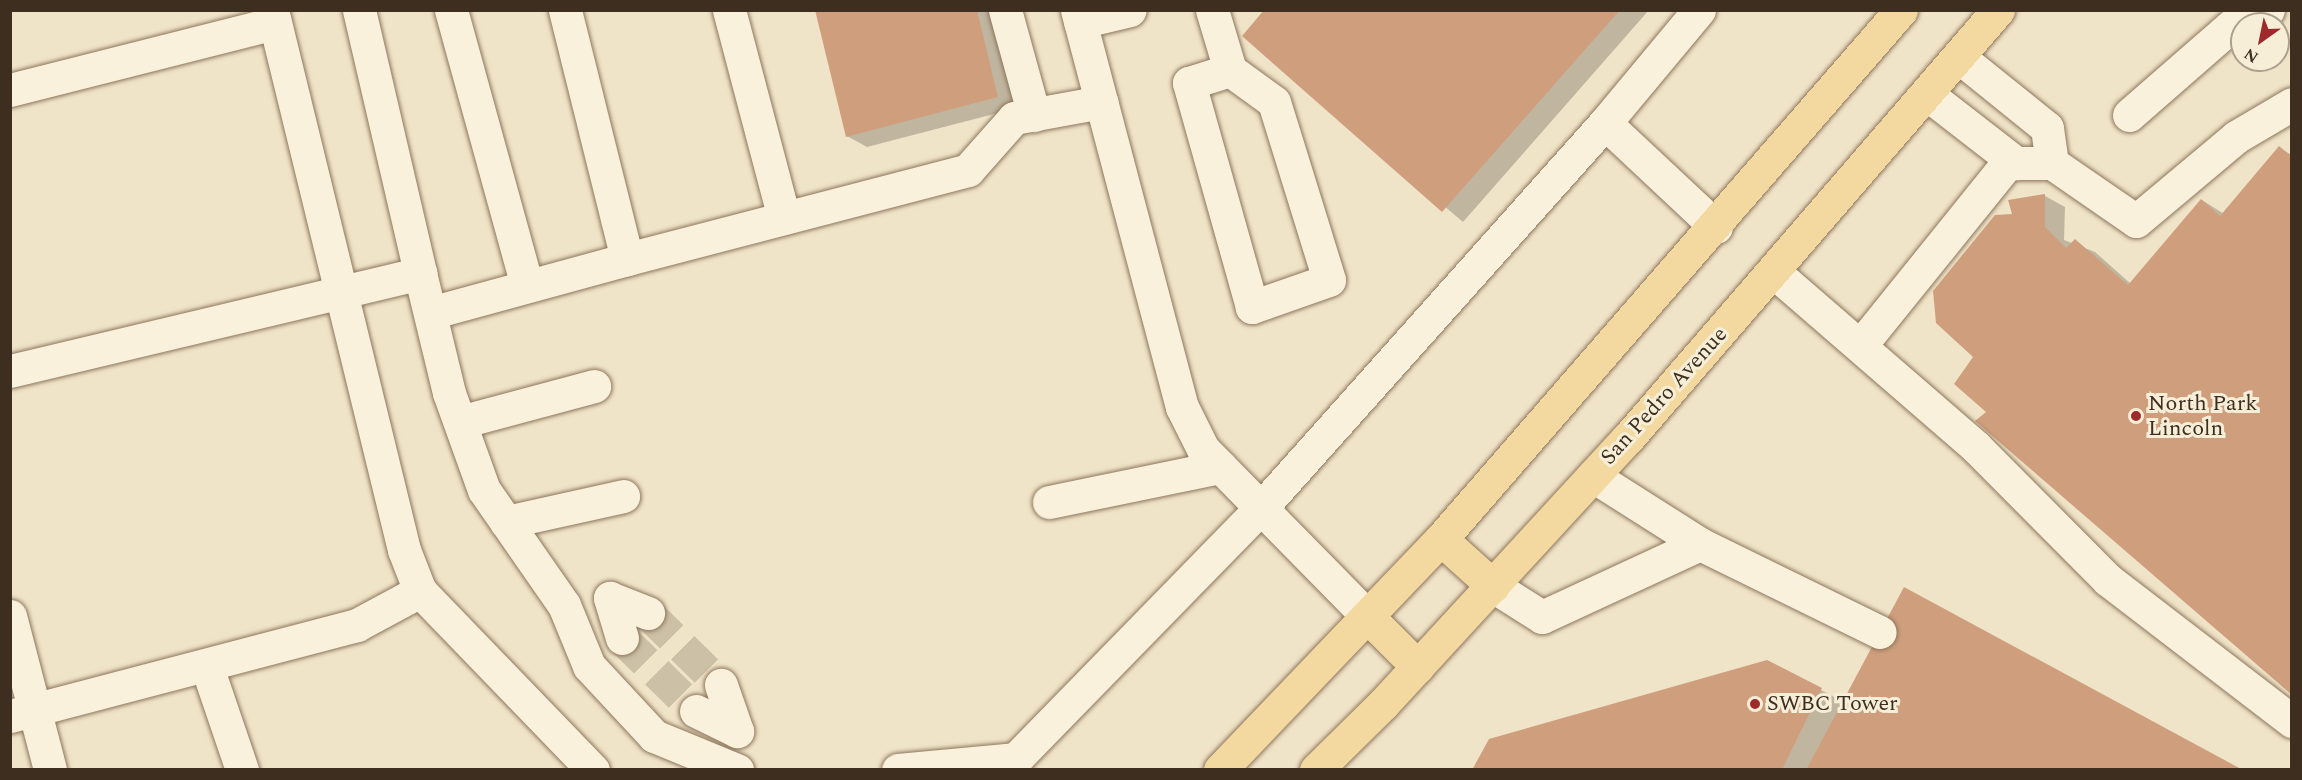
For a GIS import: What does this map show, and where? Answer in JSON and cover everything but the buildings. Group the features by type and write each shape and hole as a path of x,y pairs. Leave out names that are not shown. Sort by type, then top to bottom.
{"main road":[{"path":"1220,770 1369,618 1441,539 1716,227 1901,10"},
{"name":"San Pedro Avenue","path":"1320,768 1418,667 1593,476 1774,272 1998,10"},
{"path":"1441,539 1493,586"},
{"path":"1369,618 1418,667"}],"lane":[{"path":"359,10 430,313 460,422 484,490 564,605 589,666 654,736 735,769 736,731 721,685"},
{"path":"451,10 526,286"},
{"path":"565,10 627,259"},
{"path":"729,10 784,218"},
{"path":"1005,10 1034,115"},
{"path":"1130,10 1079,16 1182,407 1203,449 1369,618"},
{"path":"1212,10 1230,70 1274,102 1329,280 1252,307 1189,83 1230,70"},
{"path":"898,770 1010,764 1261,508 1605,123 1700,10"},
{"path":"10,90 274,17 404,550 420,591 593,770"},
{"path":"2129,115 2230,28"},
{"path":"1959,57 2047,128 2052,163"},
{"path":"1927,94 2011,159 2052,163 2136,221 2236,137 2292,104"},
{"path":"430,313 968,170 1014,118 1102,102"},
{"path":"1605,123 1716,227"},
{"path":"1860,346 2011,159"},
{"path":"1774,272 1976,447 2108,580 2292,721"},
{"path":"10,371 340,290 420,273"},
{"path":"460,422 594,386"},
{"path":"1049,502 1220,466"},
{"path":"1593,476 1700,544 1880,632"},
{"path":"506,522 623,496"},
{"path":"1493,586 1542,616 1700,544"},
{"path":"24,713 357,625 420,591"},
{"path":"564,605 610,598 648,613"},
{"path":"610,598 622,638"},
{"path":"10,616 24,713 51,770"},
{"path":"207,666 242,769"},
{"path":"696,711 736,731"}],"tunnel":[{"path":"648,613 721,685"},
{"path":"622,638 696,711"}],"place":[{"name":"North Park Lincoln","path":"2136,416"},
{"name":"SWBC Tower","path":"1755,704"}]}
